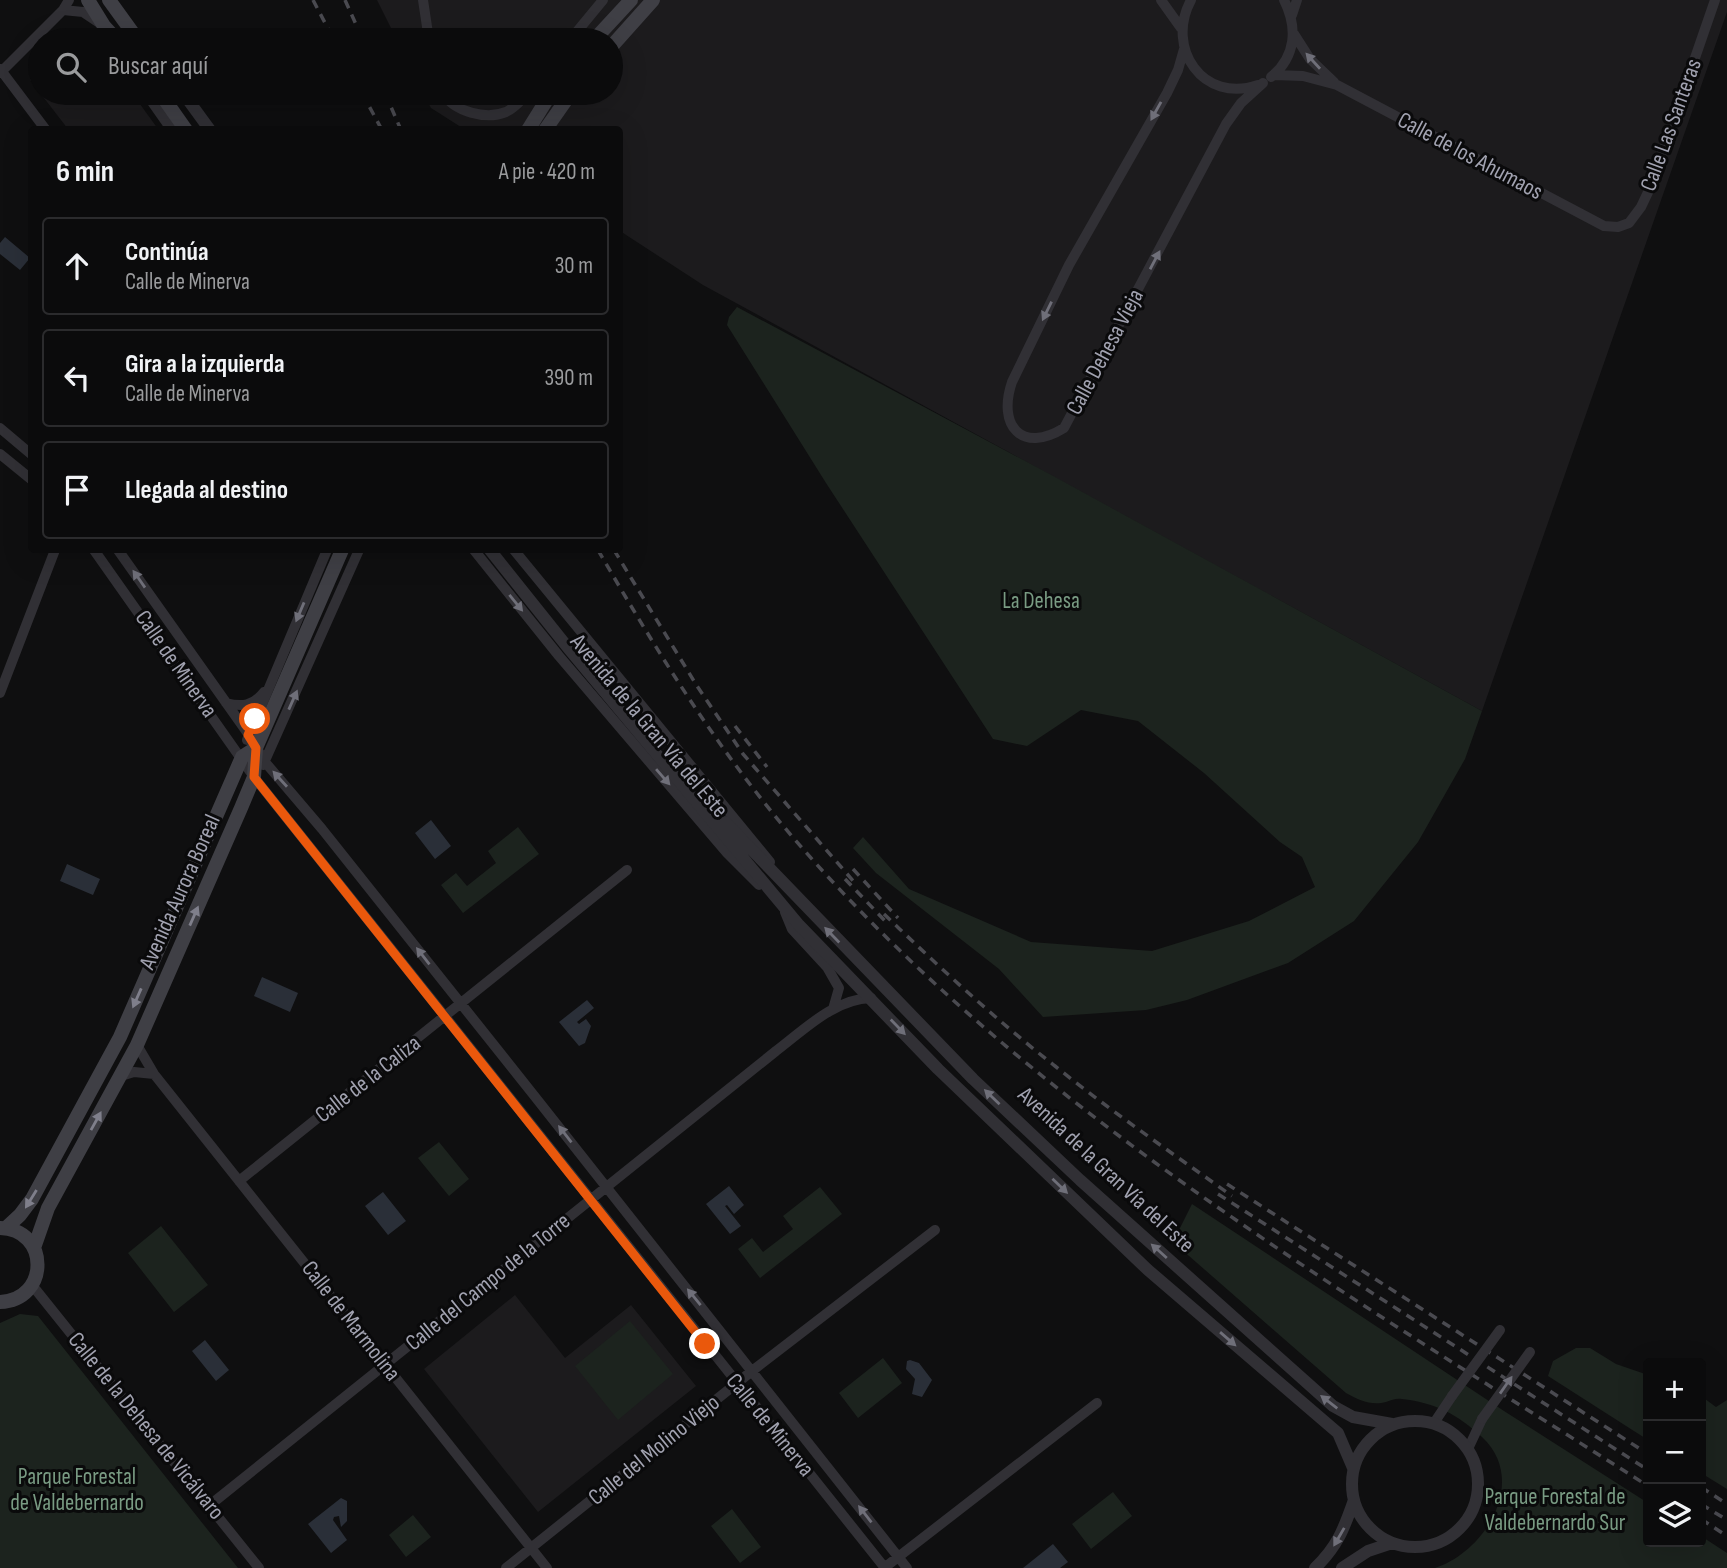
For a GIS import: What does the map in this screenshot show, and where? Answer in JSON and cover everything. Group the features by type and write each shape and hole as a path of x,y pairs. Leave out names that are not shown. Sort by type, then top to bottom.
{"main road":[{"path":"88,0 104,26"},
{"path":"110,0 130,28"},
{"path":"605,28 631,0"},
{"path":"623,34 650,4"},
{"path":"168,105 183,126"},
{"path":"179,105 193,126"},
{"path":"530,126 544,105"},
{"path":"548,126 563,105"},
{"path":"242,757 252,742 341,553"},
{"path":"252,742 254,777"},
{"name":"Avenida Aurora Boreal","path":"3,1228 20,1215 32,1199 120,1037 242,757"},
{"name":"Avenida Aurora Boreal","path":"33,1285 38,1267 34,1248 48,1208 137,1045 254,777"},
{"path":"3,1228 22,1234 34,1248"},
{"path":"0,1302 20,1297 33,1285"}],"street":[{"path":"44,28 69,0"},
{"path":"422,0 427,28"},
{"path":"580,28 603,0"},
{"path":"650,4 660,0"},
{"path":"1161,0 1181,28"},
{"path":"1191,0 1181,28 1184,49 1198,73 1222,86 1249,88 1262,83"},
{"path":"1274,75 1288,57 1294,34 1292,15 1284,0"},
{"path":"1292,15 1297,0"},
{"name":"Calle Las Santeras","path":"1604,226 1618,227 1629,223 1641,207 1715,0"},
{"path":"63,10 83,12 104,26"},
{"name":"Calle de los Ahumaos","path":"1294,34 1310,59 1337,85"},
{"path":"28,44 0,71 43,126"},
{"name":"Calle Dehesa Vieja","path":"1184,49 1167,93 1069,265 1012,382 1006,399 1007,417 1022,435 1038,438 1051,436 1064,428 1226,124 1241,103 1274,75"},
{"name":"Calle de los Ahumaos","path":"1274,75 1303,76 1337,85 1604,226"},
{"path":"155,105 170,126"},
{"path":"192,105 207,126"},
{"path":"455,105 477,114 492,114 505,112 516,105"},
{"path":"0,428 28,452"},
{"path":"0,454 28,477"},
{"path":"0,693 54,553"},
{"name":"Calle de Minerva","path":"96,553 254,777 884,1568"},
{"name":"Calle de Minerva","path":"120,553 226,702 265,762 322,829 907,1568"},
{"path":"252,742 272,680 326,553"},
{"name":"Avenida Aurora Boreal","path":"254,777 265,762 358,553"},
{"name":"Avenida de la Gran Vía del Este","path":"476,553 559,656 727,853 938,1069 1148,1270 1338,1433 1353,1468"},
{"name":"Avenida de la Gran Vía del Este","path":"492,553 799,925"},
{"name":"Avenida de la Gran Vía del Este","path":"500,553 678,769 812,914 973,1079 1070,1171 1329,1403 1353,1417 1392,1424"},
{"name":"Avenida de la Gran Vía del Este","path":"516,553 812,914"},
{"name":"Calle de Minerva","path":"226,702 239,706 247,705 259,698 272,680"},
{"name":"Calle de la Caliza","path":"239,1181 627,870"},
{"path":"785,911 792,929 827,967 839,988 833,1009"},
{"name":"Calle del Campo de la Torre","path":"210,1505 776,1051 847,1001 871,998"},
{"name":"Calle de Marmolina","path":"137,1045 154,1074 547,1568"},
{"path":"121,1076 134,1072 154,1074"},
{"name":"Calle del Molino Viejo","path":"506,1568 752,1371 934,1230"},
{"name":"Calle de la Dehesa de Vicálvaro","path":"33,1285 259,1568"},
{"path":"1434,1423 1500,1329"},
{"path":"1468,1449 1482,1419 1530,1352"},
{"path":"884,1568 1097,1403"},
{"path":"1417,1420 1434,1423 1453,1433 1468,1449 1477,1472 1474,1508 1460,1528 1428,1546 1392,1543 1367,1526 1354,1500 1351,1484 1353,1468 1365,1444 1392,1424 1417,1420"},
{"path":"1315,1568 1326,1558 1343,1534 1354,1500"},
{"path":"1342,1568 1368,1551 1392,1543"}],"shaded area":[{"path":"377,0 1727,0 1727,12 1482,711 703,285 623,233 623,126 459,126 429,105 623,105 623,28 391,28"},
{"path":"49,105 141,105 156,126 66,126"},
{"path":"5,237 28,256 20,270 0,254 0,243"},
{"path":"431,820 451,846 435,859 415,833"},
{"path":"67,864 100,879 93,895 60,881"},
{"path":"262,977 298,993 290,1012 254,996"},
{"path":"587,1000 594,1008 577,1022 579,1024 586,1019 591,1026 585,1043 579,1046 559,1022"},
{"path":"729,1186 744,1205 734,1214 725,1206 741,1226 730,1234 706,1204"},
{"path":"383,1192 406,1221 388,1235 365,1206"},
{"path":"515,1295 565,1358 631,1305 696,1386 538,1512 424,1369"},
{"path":"205,1340 229,1370 216,1381 192,1351"},
{"path":"907,1361 919,1363 932,1380 922,1397 912,1394 915,1379 906,1369"},
{"path":"341,1498 347,1501 347,1521 341,1527 339,1516 333,1520 347,1540 331,1553 308,1524"},
{"path":"1053,1544 1068,1562 1060,1568 1023,1568"}],"green space":[{"name":"La Dehesa","path":"737,307 1057,478 1482,711 1465,759 1418,842 1354,921 1288,963 1187,1000 1146,1010 1043,1017 999,969 876,873 853,848 863,837 909,889 1031,942 1152,951 1249,921 1315,887 1302,857 1280,842 1204,773 1138,721 1081,710 1027,746 993,739 826,483 727,325 729,317"},
{"path":"518,827 539,854 463,913 441,885 456,873 467,886 496,863 488,851"},
{"path":"439,1142 469,1179 449,1196 418,1158"},
{"path":"820,1187 842,1214 760,1278 738,1249 752,1238 763,1252 793,1229 783,1216"},
{"name":"Parque Forestal de Valdebernardo Sur","path":"1192,1204 1643,1500 1643,1547 1706,1547 1706,1539 1727,1553 1727,1568 1435,1568 1453,1560 1470,1547 1495,1513 1501,1494 1502,1474 1496,1455 1482,1437 1455,1416 1436,1407 1400,1399 1370,1403 1346,1393 1173,1242"},
{"path":"161,1226 208,1285 174,1312 128,1253"},
{"name":"Parque Forestal de Valdebernardo","path":"20,1314 38,1316 238,1568 0,1568 0,1323"},
{"path":"630,1321 673,1374 618,1420 575,1366"},
{"path":"1576,1348 1590,1348 1616,1364 1643,1373 1643,1437 1548,1376 1553,1361"},
{"path":"883,1358 902,1383 858,1418 839,1393"},
{"path":"1706,1400 1716,1407 1727,1400 1727,1489 1706,1476"},
{"path":"1113,1492 1132,1516 1091,1549 1072,1524"},
{"path":"732,1509 761,1547 740,1563 711,1526"},
{"path":"413,1515 431,1537 406,1557 389,1535"}],"railway":[{"path":"313,0 328,28"},
{"path":"345,0 358,28"},
{"path":"368,105 380,126"},
{"path":"390,105 399,126"},
{"path":"600,553 685,693 758,795 877,928 976,1020 1081,1107 1191,1188 1304,1266 1645,1484"},
{"path":"616,553 697,686 743,754 855,883"},
{"path":"735,726 767,767"},
{"path":"853,869 898,918"},
{"path":"845,879 888,924"},
{"path":"884,914 1033,1048 1120,1116 1232,1196"},
{"path":"1227,1184 1643,1451"},
{"path":"1218,1194 1643,1467"},
{"path":"1706,1490 1727,1504"},
{"path":"1706,1507 1727,1520"},
{"path":"1706,1522 1727,1536"}],"route":[{"path":"255,719 248,735 256,748 254,777 705,1344"}]}
